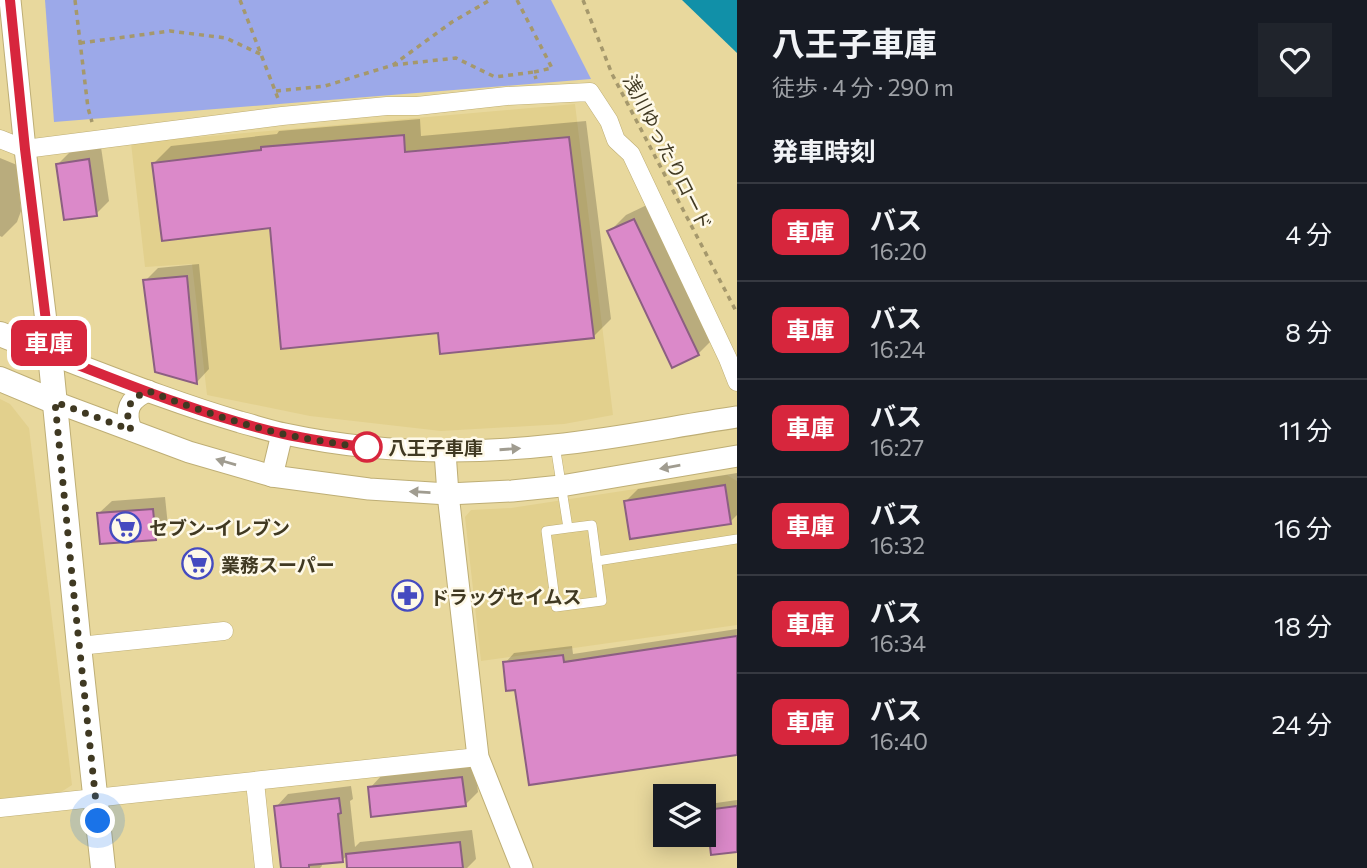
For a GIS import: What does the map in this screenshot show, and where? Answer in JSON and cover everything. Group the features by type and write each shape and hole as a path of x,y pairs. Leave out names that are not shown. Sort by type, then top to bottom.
{"main road":[{"path":"0,334 50,354 103,868"},
{"path":"0,379 55,402"}],"street":[{"path":"10,0 7,29 25,149 50,354 196,409 282,434 369,448 445,452 555,445 737,416"},
{"path":"0,139 25,149 387,106 590,92 609,121 617,140 631,154 729,359 737,382"},
{"path":"131,430 127,419 128,409 133,399 148,391"},
{"path":"55,402 189,452 272,476 369,489 448,494 512,491 561,486 737,456"},
{"path":"272,476 282,434"},
{"path":"445,452 478,757 522,868"},
{"path":"79,646 224,631"},
{"path":"0,808 478,757"},
{"path":"255,782 264,868"}],"lane":[{"path":"555,445 568,527"},
{"path":"592,525 602,601 556,607 546,531 568,527 592,525"},
{"path":"597,561 737,539"}],"path":[{"path":"75,0 88,108 98,139"},
{"path":"240,0 281,104 282,117"},
{"path":"393,65 452,22 490,0"},
{"path":"275,91 326,86 393,65 456,58 495,77 552,68 517,0"},
{"name":"浅川ゆったりロード","path":"583,0 612,74 737,313"},
{"path":"80,43 170,31 226,38 260,54"},
{"path":"534,72 540,94"}],"shaded area":[{"path":"45,0 551,0 591,79 54,122"},
{"path":"682,0 737,0 737,53"},
{"path":"575,104 613,415 564,424 441,431 310,416 207,395 192,264 145,267 131,143"},
{"path":"0,399 10,404 29,428 72,785 61,792 0,799"},
{"path":"727,475 737,481 737,625 481,661 465,517 471,510 511,508"}],"building":[{"path":"404,135 405,152 569,137 594,338 440,354 438,333 281,349 270,228 162,241 152,163 261,150 261,147"},
{"path":"89,159 97,216 64,220 56,164"},
{"path":"634,219 699,355 672,368 607,231"},
{"path":"187,276 197,384 155,372 143,280"},
{"path":"725,485 731,524 630,539 624,501"},
{"name":"セブン-イレブン","path":"153,509 156,540 100,544 97,513"},
{"path":"737,636 737,755 529,785 515,690 506,691 503,662 563,655 564,662"},
{"path":"462,777 466,806 371,817 368,787"},
{"path":"339,798 343,862 309,865 309,868 281,868 274,806"},
{"path":"737,806 737,852 711,855 710,847 716,847 716,809"},
{"path":"460,842 463,868 347,868 346,854"}],"bus line":[{"name":"車庫","path":"10,0 50,354 196,409 282,434 369,448"}],"place":[{"name":"八王子車庫","path":"367,447"},
{"name":"セブン-イレブン","path":"126,527"},
{"name":"業務スーパー","path":"198,564"},
{"name":"ドラッグセイムス","path":"407,596"}],"route":[{"path":"98,821 55,402 131,430 127,419 128,409 133,399 148,391 196,409 282,434 369,448 367,447"}]}
